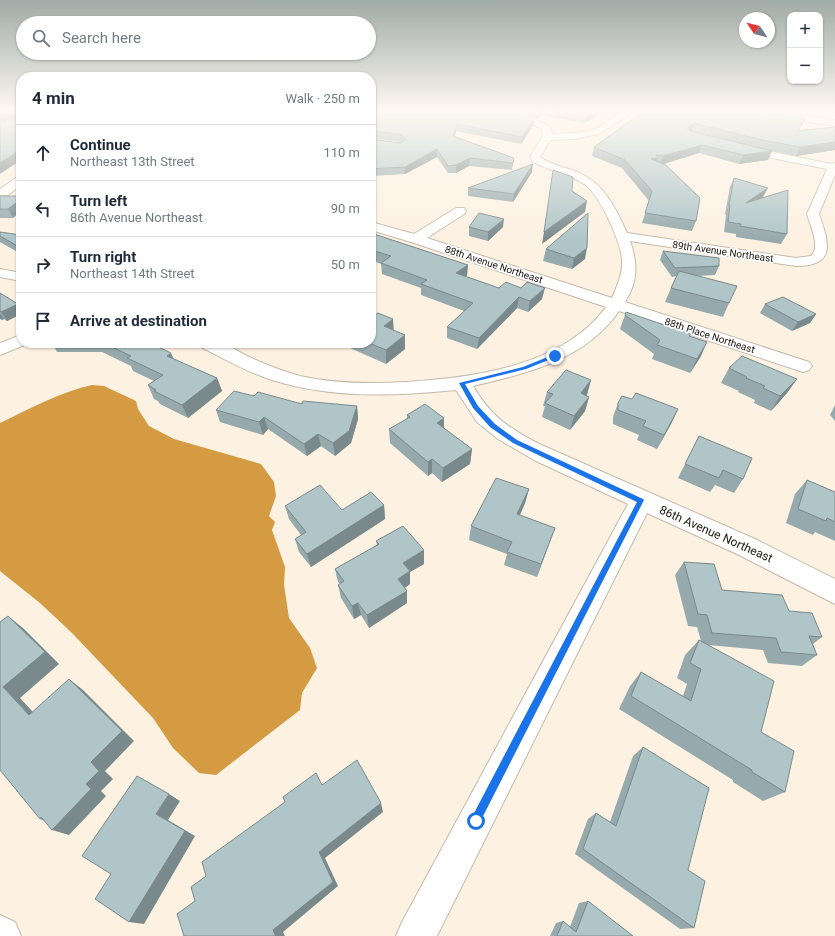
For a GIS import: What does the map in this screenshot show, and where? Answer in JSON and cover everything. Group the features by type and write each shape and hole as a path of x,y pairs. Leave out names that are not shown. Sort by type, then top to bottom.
{"street":[{"path":"217,348 254,367 280,377 316,384 357,389 405,388 462,383 524,368 555,356 579,341 602,322 617,304 627,283 630,262 622,236 599,192 589,182 537,160 536,157 538,154"},
{"path":"761,154 834,166"},
{"name":"89th Avenue Northeast","path":"622,236 796,262 806,262 823,258 827,246 813,214 834,166"},
{"path":"2,192 16,182"},
{"path":"2,192 16,192"},
{"path":"416,238 460,211"},
{"name":"88th Avenue Northeast","path":"376,227 416,238 617,304"},
{"path":"0,273 16,276"},
{"name":"88th Place Northeast","path":"617,304 803,366"},
{"path":"0,350 16,342"},
{"name":"86th Avenue Northeast","path":"462,383 480,411 492,425 515,441 641,500 767,556 835,592"},
{"path":"416,936 641,500"}],"shaded area":[{"path":"92,385 104,386 136,401 138,409 149,426 174,439 261,464 274,482 276,496 269,516 275,522 272,530 285,567 284,585 289,618 310,648 317,668 302,693 300,710 216,775 199,773 173,748 153,718 71,632 40,603 0,571 0,423 56,396"}],"building":[{"path":"0,154 14,154 0,163"},
{"path":"376,154 429,154 405,167 376,169"},
{"path":"440,154 502,154 514,158 513,163 470,158 456,165 448,166"},
{"path":"610,154 671,154 663,156 656,155 658,158 651,159 666,165 700,198 696,221 645,213 652,191 625,160"},
{"path":"533,164 514,194 468,188"},
{"path":"553,170 573,177 572,191 587,201 544,232"},
{"path":"734,178 768,188 746,203 788,190 787,234 740,226 741,224 728,222 729,205"},
{"path":"0,196 16,196 16,203 8,209 0,209"},
{"path":"479,213 504,219 488,232 469,227"},
{"path":"588,213 587,248 574,258 546,249"},
{"path":"0,232 16,234 16,245 0,236"},
{"path":"376,235 468,265 456,273 499,288 506,282 521,288 527,282 545,288 530,301 519,297 479,338 447,327 473,303 421,284 427,280 381,263 391,256 376,252"},
{"path":"663,251 719,258 719,266 675,268"},
{"path":"679,271 737,286 729,303 671,288"},
{"path":"0,293 16,303 16,305 1,312"},
{"path":"783,297 816,314 798,322 765,304"},
{"path":"626,312 691,334 689,336 707,342 697,359 657,345 660,340 625,315"},
{"path":"378,313 393,319 384,326 405,335 386,350 376,346 376,314"},
{"path":"114,348 160,348 171,353 167,356 217,378 182,405 154,391 156,390 148,385 163,375 127,358 131,356"},
{"path":"742,356 797,379 780,396 763,388 765,386 746,378 747,377 729,368"},
{"path":"566,370 591,380 581,393 589,397 574,416 545,403 553,394 547,392"},
{"path":"234,391 254,396 258,392 302,404 303,401 357,406 349,431 333,443 318,434 304,444 264,417 259,422 216,410"},
{"path":"636,393 678,409 664,435 643,426 646,421 618,410 618,403 622,396 632,399"},
{"path":"425,404 444,418 437,423 472,449 443,468 432,459 428,462 389,429 410,417 407,415"},
{"path":"699,436 752,458 743,479 723,470 719,478 685,464"},
{"path":"496,478 529,489 517,514 555,528 541,564 507,552 512,542 471,526"},
{"path":"807,480 835,492 835,522 827,518 826,521 798,509"},
{"path":"320,485 342,510 371,492 384,505 307,554 295,539 306,532 285,506"},
{"path":"403,526 424,550 403,563 410,571 398,579 407,591 367,615 358,603 352,606 338,585 344,581 335,569 379,544 376,541"},
{"path":"684,562 714,564 722,590 782,595 789,611 812,613 822,637 809,636 817,655 781,652 776,638 712,633 707,615 698,614"},
{"path":"8,616 45,652 3,687 29,715 69,679 122,731 91,762 99,771 86,784 91,789 52,830 41,817 40,819 0,770 0,622"},
{"path":"699,640 774,681 761,732 794,751 785,792 752,772 752,770 631,696 641,672 691,701 701,669 690,663"},
{"path":"643,747 709,788 688,870 705,881 694,928 583,849 596,813 616,826"},
{"path":"357,760 381,803 319,852 333,882 273,930 275,936 184,936 177,914 195,901 191,887 206,876 202,862 285,802 283,797 316,773 322,785"},
{"path":"137,776 169,794 156,814 185,831 129,922 95,899 111,874 82,856"},
{"path":"588,901 633,936 557,936 563,921 576,932"}],"route":[{"path":"476,821 641,500 515,441 492,425 476,407 462,383 524,368 555,356"}]}
